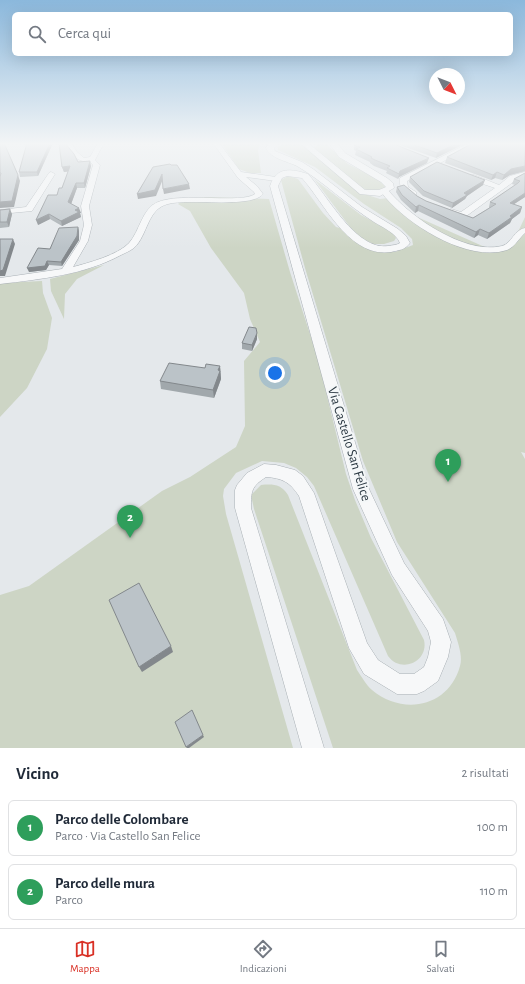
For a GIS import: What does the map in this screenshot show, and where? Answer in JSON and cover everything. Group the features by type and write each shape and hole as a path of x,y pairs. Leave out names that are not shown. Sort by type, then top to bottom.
{"street":[{"path":"0,212 29,208 48,178"},
{"path":"66,271 84,241 88,225 85,206 93,178"},
{"path":"0,281 55,274 100,263 131,246 142,230 151,210 159,204 174,200 241,200 256,197 259,194 256,188 241,178"},
{"path":"268,178 276,179"},
{"path":"306,178 347,232 365,244 376,248 386,250 402,247 405,243 403,238 396,231 359,208 319,178"},
{"path":"346,178 363,192 375,194 385,192 390,188 390,185 379,178"},
{"path":"407,178 403,180 403,185 408,191 419,198"},
{"path":"475,178 499,187"},
{"path":"441,207 462,215 513,178"},
{"name":"Via Castello San Felice","path":"276,179 274,186 361,489 398,569 436,626 440,642 438,657 431,674 417,684 397,684 371,667 359,648 306,493 298,481 290,475 276,471 264,470 252,478 243,490 243,508 313,748"},
{"path":"385,192 393,202 418,223 449,240 463,245 487,249 506,248 512,244 522,231 525,230"}],"green space":[{"path":"285,178 298,179 323,213 336,227 340,228 372,250 395,252 413,245 412,239 401,228 364,204 329,178 343,178 361,193 380,199 388,198 415,216 487,248 511,247 525,217 525,453 521,452 525,459 525,748 333,748 254,509 251,495 261,485 280,487 288,495 357,670 372,690 384,698 397,703 411,705 424,703 446,691 454,680 461,662 460,650 455,633 397,542 363,461 305,268 281,180"},
{"path":"349,178 376,178 386,185 385,189 370,191 359,187"},
{"path":"314,179 361,215 393,232 396,238 394,241 384,244 373,244 356,235"},
{"path":"206,197 269,199 290,272 318,359 346,474 371,538 424,640 422,654 413,663 406,665 393,661 388,656 314,486 307,477 296,468 284,463 262,461 236,473 224,489 223,496 226,514 293,748 0,748 0,595 29,586 162,491 190,477 236,447 245,426 244,361 260,342 250,319 244,293 211,248 190,211 178,204 186,198"},
{"path":"104,265 77,279 65,294 64,319 51,291 50,279"},
{"path":"42,281 43,293 52,318 47,349 27,388 0,417 0,283"}],"building":[{"path":"0,178 17,178 12,201 0,202"},
{"path":"66,178 85,178 84,183 76,183 68,202 79,208 75,210 79,212 61,221 49,214 36,220 48,195 57,195 59,188 62,188"},
{"path":"147,178 160,178 155,190 137,194"},
{"path":"162,178 185,178 189,184 163,189"},
{"path":"411,178 479,178 485,180 464,193 467,195 453,203 424,191"},
{"path":"525,178 525,193 510,203 522,207 510,216 512,217 489,233 480,229 476,232 419,205 416,207 402,195 397,187 404,185 417,196 426,201 473,218 496,204 490,202 520,181 514,179"},
{"path":"10,209 7,222 0,222 0,210"},
{"path":"78,227 77,236 61,262 47,261 45,266 27,268 38,248 50,249 59,228"},
{"path":"0,239 13,239 3,270 0,271"},
{"path":"249,327 256,328 257,333 252,345 242,343"},
{"path":"169,363 205,368 206,364 220,366 218,370 220,371 213,390 160,381"},
{"path":"139,583 171,646 139,667 109,600"},
{"path":"192,710 203,735 186,747 175,722"}],"place":[{"name":"Parco delle Colombare","path":"448,482"},
{"name":"Parco delle mura","path":"130,538"}]}
